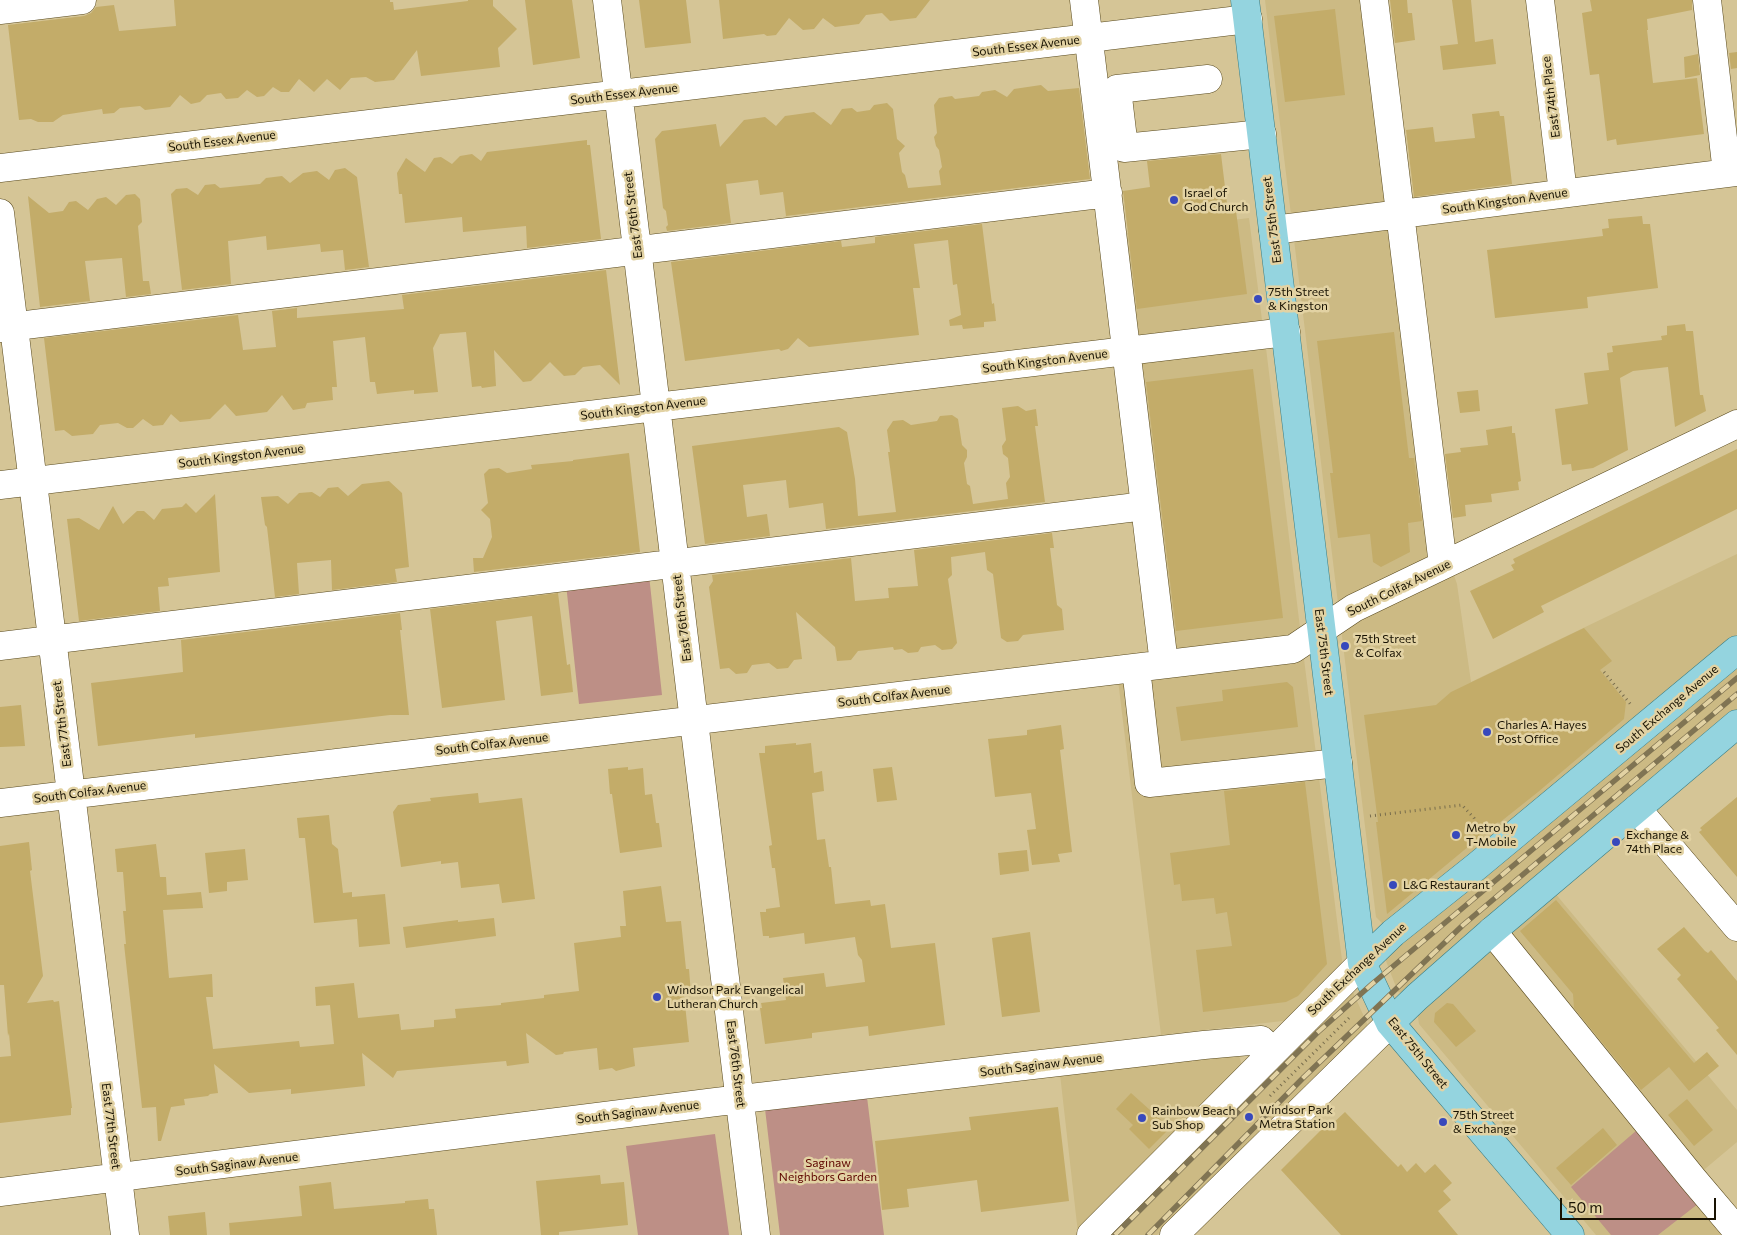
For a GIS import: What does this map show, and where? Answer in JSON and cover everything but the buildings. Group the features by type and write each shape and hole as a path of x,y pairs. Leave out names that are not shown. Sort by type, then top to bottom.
{"main road":[{"name":"East 75th Street","path":"1246,10 1362,963 1390,1023 1570,1235"},
{"name":"South Exchange Avenue","path":"1362,963 1393,933 1485,860 1737,650"},
{"path":"1390,1023 1492,931 1737,724"}],"street":[{"path":"0,10 82,0"},
{"name":"East 76th Street","path":"607,0 756,1235"},
{"path":"1084,0 1164,664"},
{"path":"1374,0 1443,565"},
{"name":"East 74th Place","path":"1540,0 1563,193"},
{"path":"1707,0 1732,172"},
{"name":"South Essex Avenue","path":"0,168 1089,38 1246,10"},
{"path":"1208,79 1117,89 1124,148 1262,134"},
{"name":"South Kingston Avenue","path":"1273,230 1732,172"},
{"path":"7,328 1108,194"},
{"name":"East 77th Street","path":"0,213 7,328 33,481 125,1235"},
{"name":"South Kingston Avenue","path":"0,485 1286,332"},
{"name":"South Colfax Avenue","path":"0,803 1293,649 1354,608 1737,424"},
{"path":"0,646 1145,506"},
{"path":"1136,668 1149,782 1338,764"},
{"path":"1637,809 1737,928"},
{"path":"1492,931 1693,1179 1737,1230"},
{"name":"South Exchange Avenue","path":"1091,1235 1362,963"},
{"path":"1174,1235 1390,1023"},
{"name":"South Saginaw Avenue","path":"0,1192 741,1101 1261,1040 1273,1051"}],"path":[{"path":"1604,672 1635,710"},
{"path":"1370,816 1462,805 1474,818 1482,836"},
{"path":"1270,1096 1351,1016"}],"shaded area":[{"path":"1265,0 1379,0 1444,547 1457,584 1471,682 1737,554 1737,634 1394,921 1383,924 1376,917"},
{"path":"1249,218 1262,320 1125,337 1112,235"},
{"path":"1266,348 1301,636 1163,652 1128,365"},
{"path":"1304,659 1342,960 1341,969 1291,1020 1161,1035 1118,680"},
{"path":"1737,661 1737,711 1402,993 1398,992 1385,955"},
{"path":"1554,892 1737,1110 1737,1142 1693,1179 1737,1235 1596,1235 1419,1024 1417,1010"},
{"path":"1349,990 1353,992 1369,1028 1358,1042 1312,1079 1157,1235 1105,1235"},
{"path":"1234,1054 1240,1058 1242,1068 1078,1233 1060,1074"}],"green space":[{"path":"649,575 662,695 579,704 566,584"},
{"name":"Saginaw Neighbors Garden","path":"867,1097 884,1235 780,1235 765,1109"},
{"path":"1644,1124 1703,1200 1658,1235 1611,1235 1571,1187"},
{"path":"715,1134 729,1235 638,1235 626,1146"}],"railway":[{"path":"1115,1235 1318,1032 1372,984 1737,678"},
{"path":"1148,1235 1304,1077 1463,925 1737,694"}],"place":[{"name":"Israel of God Church","path":"1174,200"},
{"name":"75th Street & Kingston","path":"1258,299"},
{"name":"75th Street & Colfax","path":"1345,646"},
{"name":"Charles A. Hayes Post Office","path":"1487,732"},
{"name":"Metro by T-Mobile","path":"1456,835"},
{"name":"Exchange & 74th Place","path":"1616,842"},
{"name":"L&G Restaurant","path":"1393,885"},
{"name":"Windsor Park Evangelical Lutheran Church","path":"657,997"},
{"name":"Windsor Park Metra Station","path":"1249,1117"},
{"name":"Rainbow Beach Sub Shop","path":"1142,1118"},
{"name":"75th Street & Exchange","path":"1443,1122"}]}
